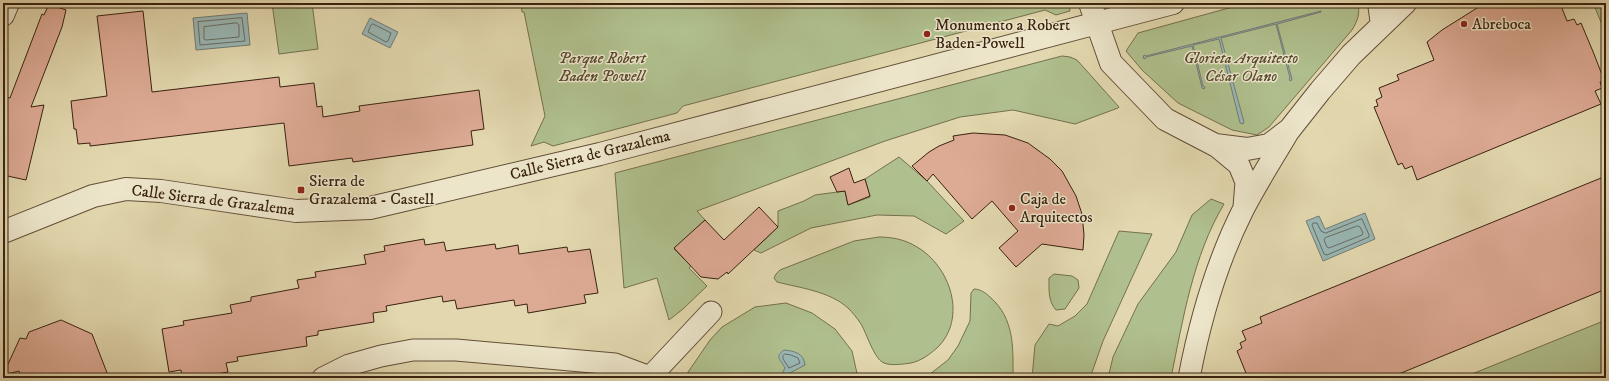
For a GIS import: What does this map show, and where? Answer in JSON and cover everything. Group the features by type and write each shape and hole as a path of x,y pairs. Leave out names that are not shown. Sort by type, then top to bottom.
{"street":[{"path":"3,16 8,3"},
{"name":"Calle Sierra de Grazalema","path":"3,232 93,196 126,189 161,191 296,210 370,208 600,154 1093,13 1173,3"},
{"path":"1379,3 1382,25"},
{"path":"1189,378 1196,342 1216,273 1244,207 1290,129 1351,55 1405,3"},
{"path":"1093,13 1111,63 1165,119 1215,145 1239,165 1246,182 1244,207"},
{"path":"1215,145 1247,149 1269,145 1290,129"},
{"path":"323,378 350,365 380,356 413,350 456,350 615,364 650,378 711,312"}],"green space":[{"path":"272,3 312,3 318,49 279,54"},
{"name":"Parque Robert Baden Powell","path":"521,3 1069,3 1070,11 1056,15 1045,10 683,106 677,113 553,146 544,142 531,146 545,116"},
{"name":"Glorieta Arquitecto César Olano","path":"1247,3 1358,3 1359,7 1358,17 1352,30 1269,127 1257,135 1232,130 1178,103 1142,70 1126,51 1138,33"},
{"path":"1593,3 1606,3 1606,34"},
{"path":"1062,56 1077,60 1119,107 1075,124 1013,110 960,117 885,141 697,211 705,220 674,249 691,266 689,268 707,286 669,320 657,278 624,288 615,173"},
{"path":"899,157 927,181 964,221 946,234 914,216 877,215 811,228 761,253 754,250 778,227 778,211 815,195 845,191 848,205 870,197 865,179"},
{"path":"1211,199 1224,204 1204,245 1190,288 1171,378 1108,378 1113,357 1138,304 1176,252 1192,215"},
{"path":"1119,231 1152,234 1103,341 1090,378 1032,378 1035,345 1049,324 1058,326 1075,316 1087,304"},
{"path":"879,237 894,238 904,241 917,247 929,256 946,279 951,293 953,308 952,322 946,336 937,348 915,362 890,364 880,361 861,324 848,308 840,302 823,294 805,288 777,282 774,278 780,270 854,241"},
{"path":"1054,274 1072,276 1078,280 1079,288 1065,309 1056,310 1050,299 1049,278"},
{"path":"974,289 981,290 998,306 1008,324 1011,334 1013,378 925,378 948,360 958,346 970,321 971,293"},
{"path":"786,303 812,313 835,329 852,351 858,378 684,378 710,340 722,327 755,307"},
{"path":"1606,320 1606,378 1462,378"}],"water":[{"path":"1321,11 1277,24 1292,79 1291,81 1289,80 1290,78 1276,24 1221,38 1244,122 1243,124 1240,123 1219,39 1193,45 1203,86 1205,87 1204,89 1202,88 1192,46 1146,57 1145,59 1143,58 1144,55 1146,56"},
{"path":"247,13 250,45 196,50 193,18"},
{"path":"370,18 398,32 390,48 362,34"},
{"path":"1365,213 1375,239 1323,261 1306,221 1319,216 1325,229"},
{"path":"784,350 801,355 805,365 788,374 784,378 780,378 785,368 779,359 779,355"}],"building":[{"path":"1485,3 1560,3 1567,21 1574,19 1577,25 1581,23 1594,54 1604,80 1600,82 1602,88 1595,91 1601,104 1417,180 1412,166 1405,169 1402,163 1398,165 1374,107 1378,106 1376,100 1382,97 1379,88 1399,80 1397,75 1434,60 1427,42 1442,30"},
{"path":"49,4 66,10 62,27 31,107 44,105 26,180 3,175 3,109 6,97 10,98 42,14 44,15"},
{"path":"143,11 152,92 279,77 280,87 314,83 317,107 322,106 323,117 360,111 359,106 479,90 484,129 471,131 473,145 353,162 352,158 289,166 284,123 90,146 90,143 78,144 76,129 74,129 71,101 107,96 97,16"},
{"path":"973,133 1005,135 1028,143 1050,159 1062,171 1076,196 1082,214 1084,235 1083,250 1042,244 1016,267 999,248 1018,231 992,201 972,219 933,174 927,181 912,166 929,152 954,140 953,136"},
{"path":"849,168 854,183 865,179 870,196 848,205 845,191 837,192 830,177"},
{"path":"1606,176 1606,289 1389,378 1248,378 1237,351 1242,348 1240,343 1246,340 1242,331 1262,323 1260,317"},
{"path":"759,207 778,227 728,274 727,272 718,279 701,277 674,248 705,220 724,240"},
{"path":"424,239 425,245 444,242 446,251 495,244 496,249 518,245 519,254 567,247 568,252 590,249 598,293 584,295 586,303 528,313 527,304 515,306 514,300 457,309 455,300 443,302 442,296 386,306 387,311 373,313 374,322 318,331 318,335 306,337 307,346 237,357 238,361 226,363 228,372 194,378 182,378 181,370 169,372 162,329 184,325 183,321 232,313 230,305 251,301 251,297 299,288 297,280 316,277 315,272 366,264 364,255 385,251 384,246"},
{"path":"61,320 92,334 109,378 21,378 19,371 3,375 20,338 26,339 29,332"}],"place":[{"name":"Abreboca","path":"1464,24"},
{"name":"Monumento a Robert Baden-Powell","path":"927,34"},
{"name":"Sierra de Grazalema - Castell","path":"301,190"},
{"name":"Caja de Arquitectos","path":"1012,208"}]}
